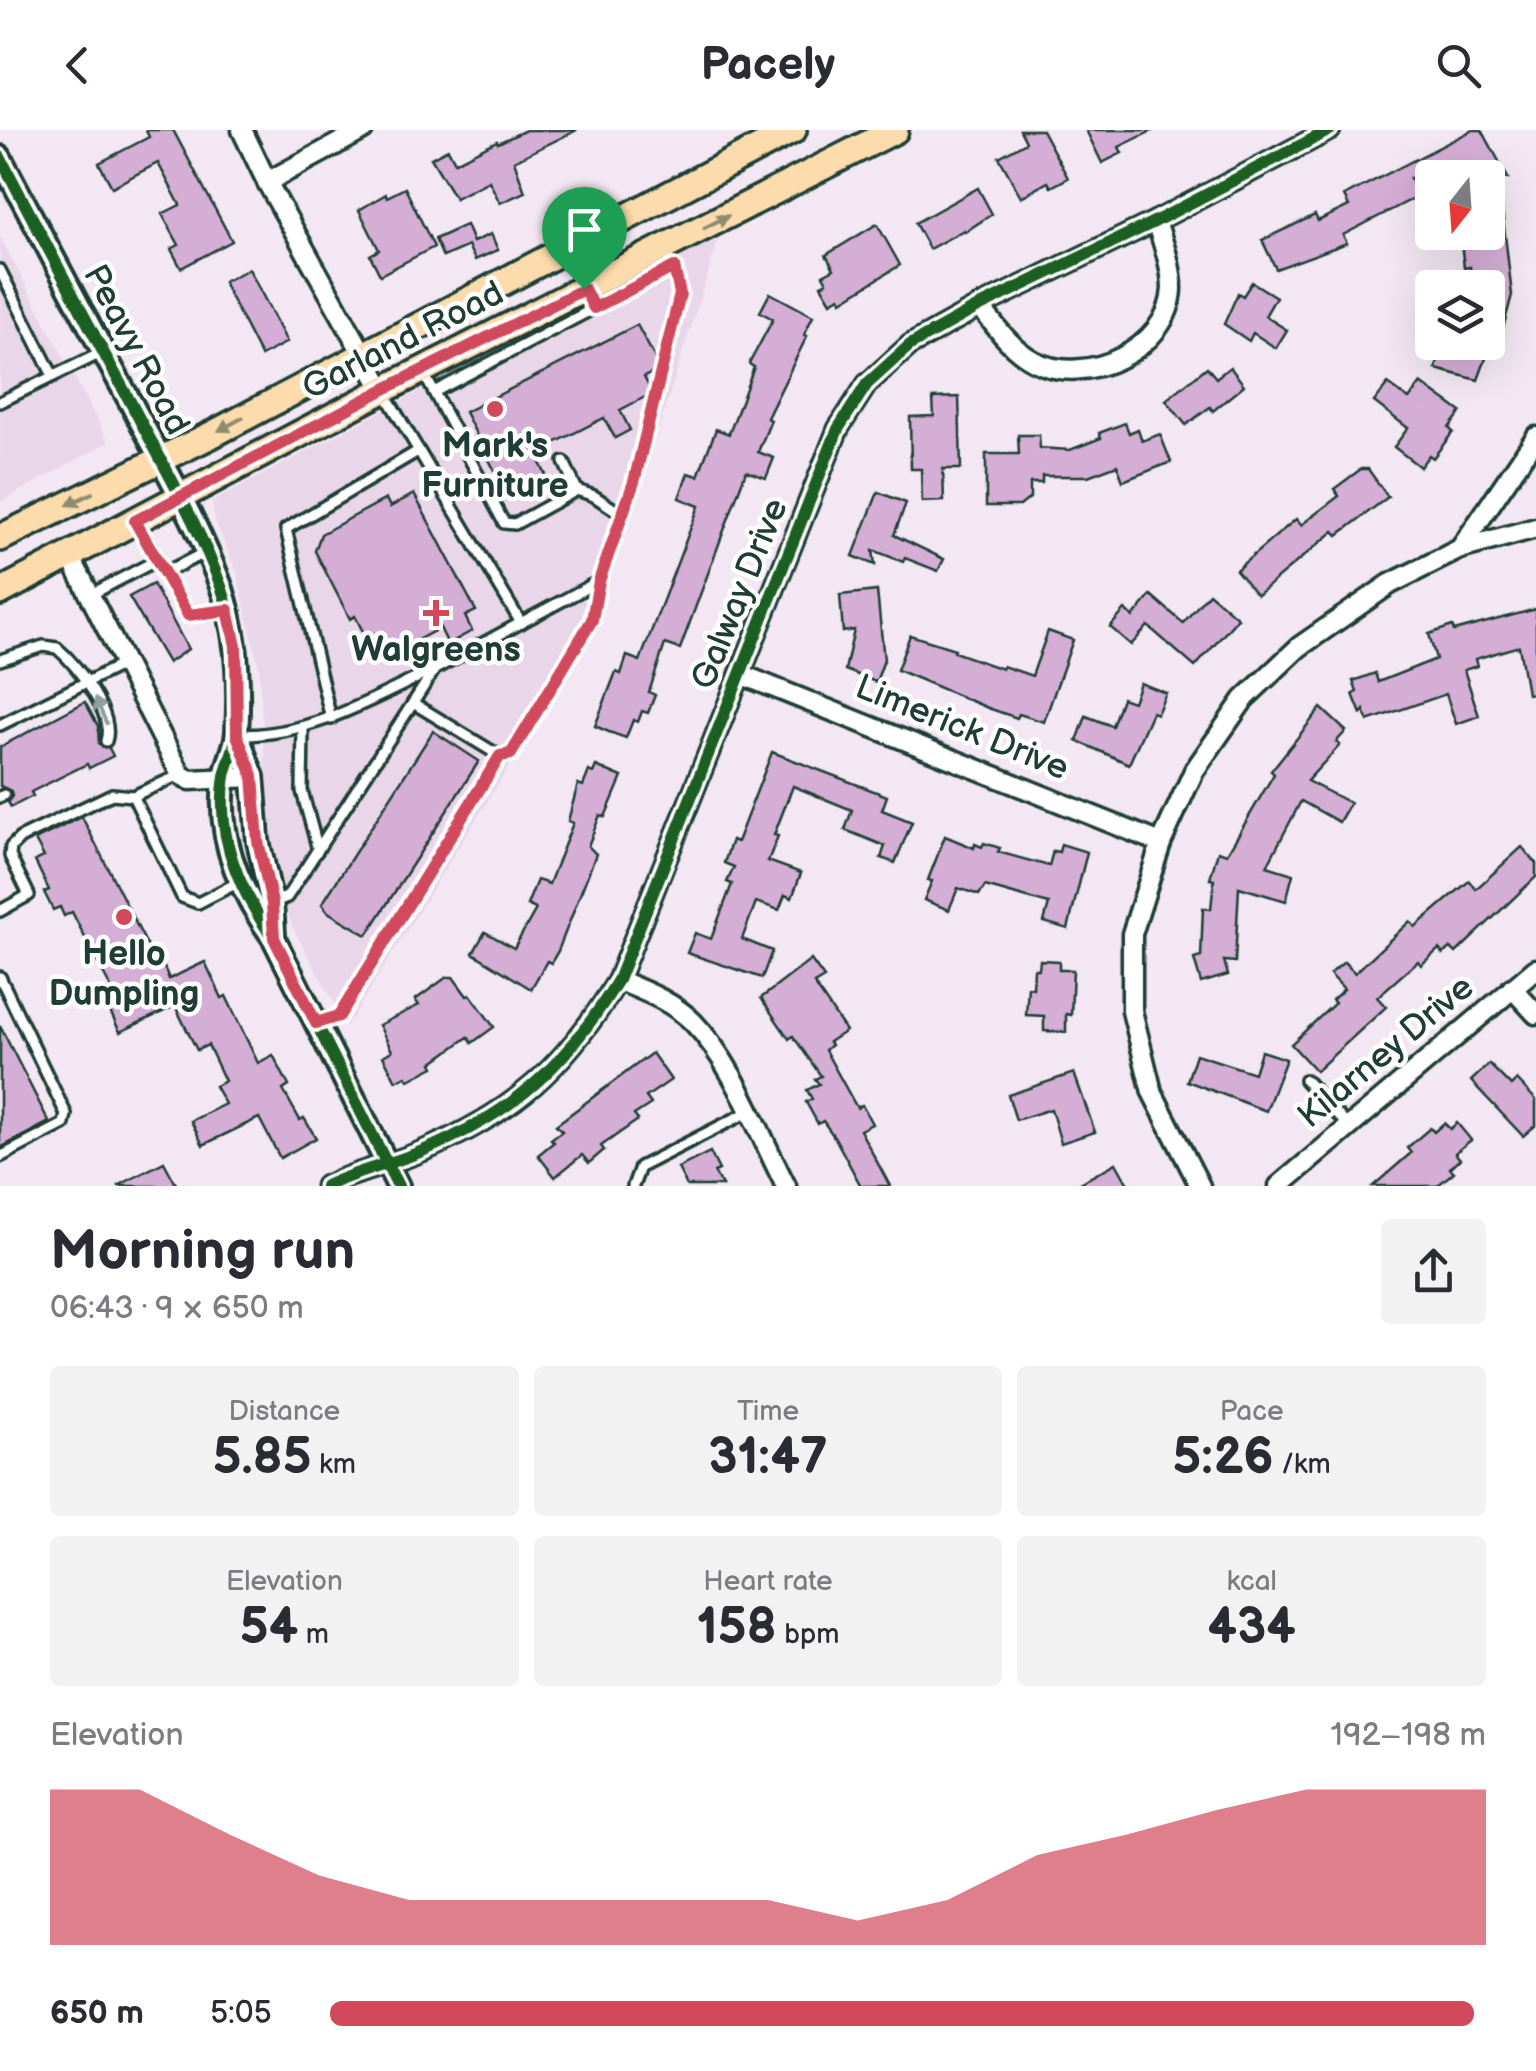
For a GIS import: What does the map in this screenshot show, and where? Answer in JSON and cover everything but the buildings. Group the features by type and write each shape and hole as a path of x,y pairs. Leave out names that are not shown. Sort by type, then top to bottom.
{"main road":[{"name":"Garland Road","path":"0,538 160,460 793,130"},
{"name":"Garland Road","path":"0,592 383,390 428,381 534,327 669,257 894,130"}],"street":[{"path":"242,130 266,182 383,390"},
{"path":"266,182 363,130"},
{"name":"Galway Drive","path":"326,1186 355,1172 418,1153 484,1120 530,1091 572,1048 618,980 838,429 867,384 910,346 980,306 1156,221 1330,130"},
{"name":"Peavy Road","path":"0,157 206,552 228,610 236,646 237,735 225,776 226,828 239,882 250,906 274,938 398,1186"},
{"path":"980,306 1009,343 1036,362 1068,370 1104,366 1140,347 1160,321 1172,292 1168,254 1156,221"},
{"path":"1460,549 1536,437"},
{"path":"1200,1186 1152,1092 1132,1012 1132,934 1160,843 1194,771 1244,700 1299,647 1390,584 1460,549 1536,528"},
{"path":"70,556 181,775 190,780 253,776"},
{"name":"Limerick Drive","path":"740,674 1160,843"},
{"name":"Peavy Road","path":"237,735 253,776 258,841 272,903 274,938"},
{"name":"Kilarney Drive","path":"1279,1186 1536,969"},
{"path":"618,980 656,996 691,1020 717,1052 786,1186"},
{"path":"1512,988 1536,1014"}],"lane":[{"path":"412,703 500,756 511,754 592,620 599,581 634,482 680,294 669,257"},
{"path":"0,270 53,376"},
{"path":"0,402 103,352"},
{"path":"428,381 504,523 515,524 577,490"},
{"path":"383,390 521,623"},
{"path":"331,719 286,529 418,451"},
{"path":"564,462 577,490 623,515"},
{"path":"135,521 188,615 228,610"},
{"path":"164,574 206,552"},
{"path":"90,595 157,560"},
{"path":"237,735 264,736 331,719 435,669 599,581"},
{"path":"0,660 43,646 57,648 87,682 108,721 106,741"},
{"path":"0,725 126,662"},
{"path":"272,903 287,897 435,669"},
{"path":"303,728 302,791 318,850"},
{"path":"316,1023 339,1016 500,756"},
{"path":"0,911 29,895 10,856 11,847 20,838 112,794 133,796 181,775"},
{"path":"133,796 182,897 198,903 239,882"},
{"path":"0,977 66,1114 64,1124 0,1157"},
{"path":"1304,1080 1348,1127"},
{"path":"633,1186 640,1168 748,1112"}],"shaded area":[{"path":"0,237 109,442 0,502"},
{"path":"706,238 717,242 715,251 595,628 347,1026 293,928 272,868 259,667 237,572 215,521 212,502"}],"cycle path":[{"path":"326,1186 420,1152 483,1121 534,1084 598,1011 618,980 838,429 867,384 910,345 980,306 1156,221 1330,130"},
{"path":"0,157 213,565 231,623 238,678 236,738 223,798 227,842 241,883 274,939 398,1186"}],"place":[{"name":"Mark's Furniture","path":"495,409"},
{"name":"Walgreens","path":"436,613"},
{"name":"Hello Dumpling","path":"124,917"}],"route":[{"path":"674,267 680,294 634,482 599,581 592,620 511,754 500,756 339,1016 316,1023 274,938 272,903 258,841 253,776 237,735 236,646 228,610 188,615 135,521 584,289 594,308 674,267"}]}
